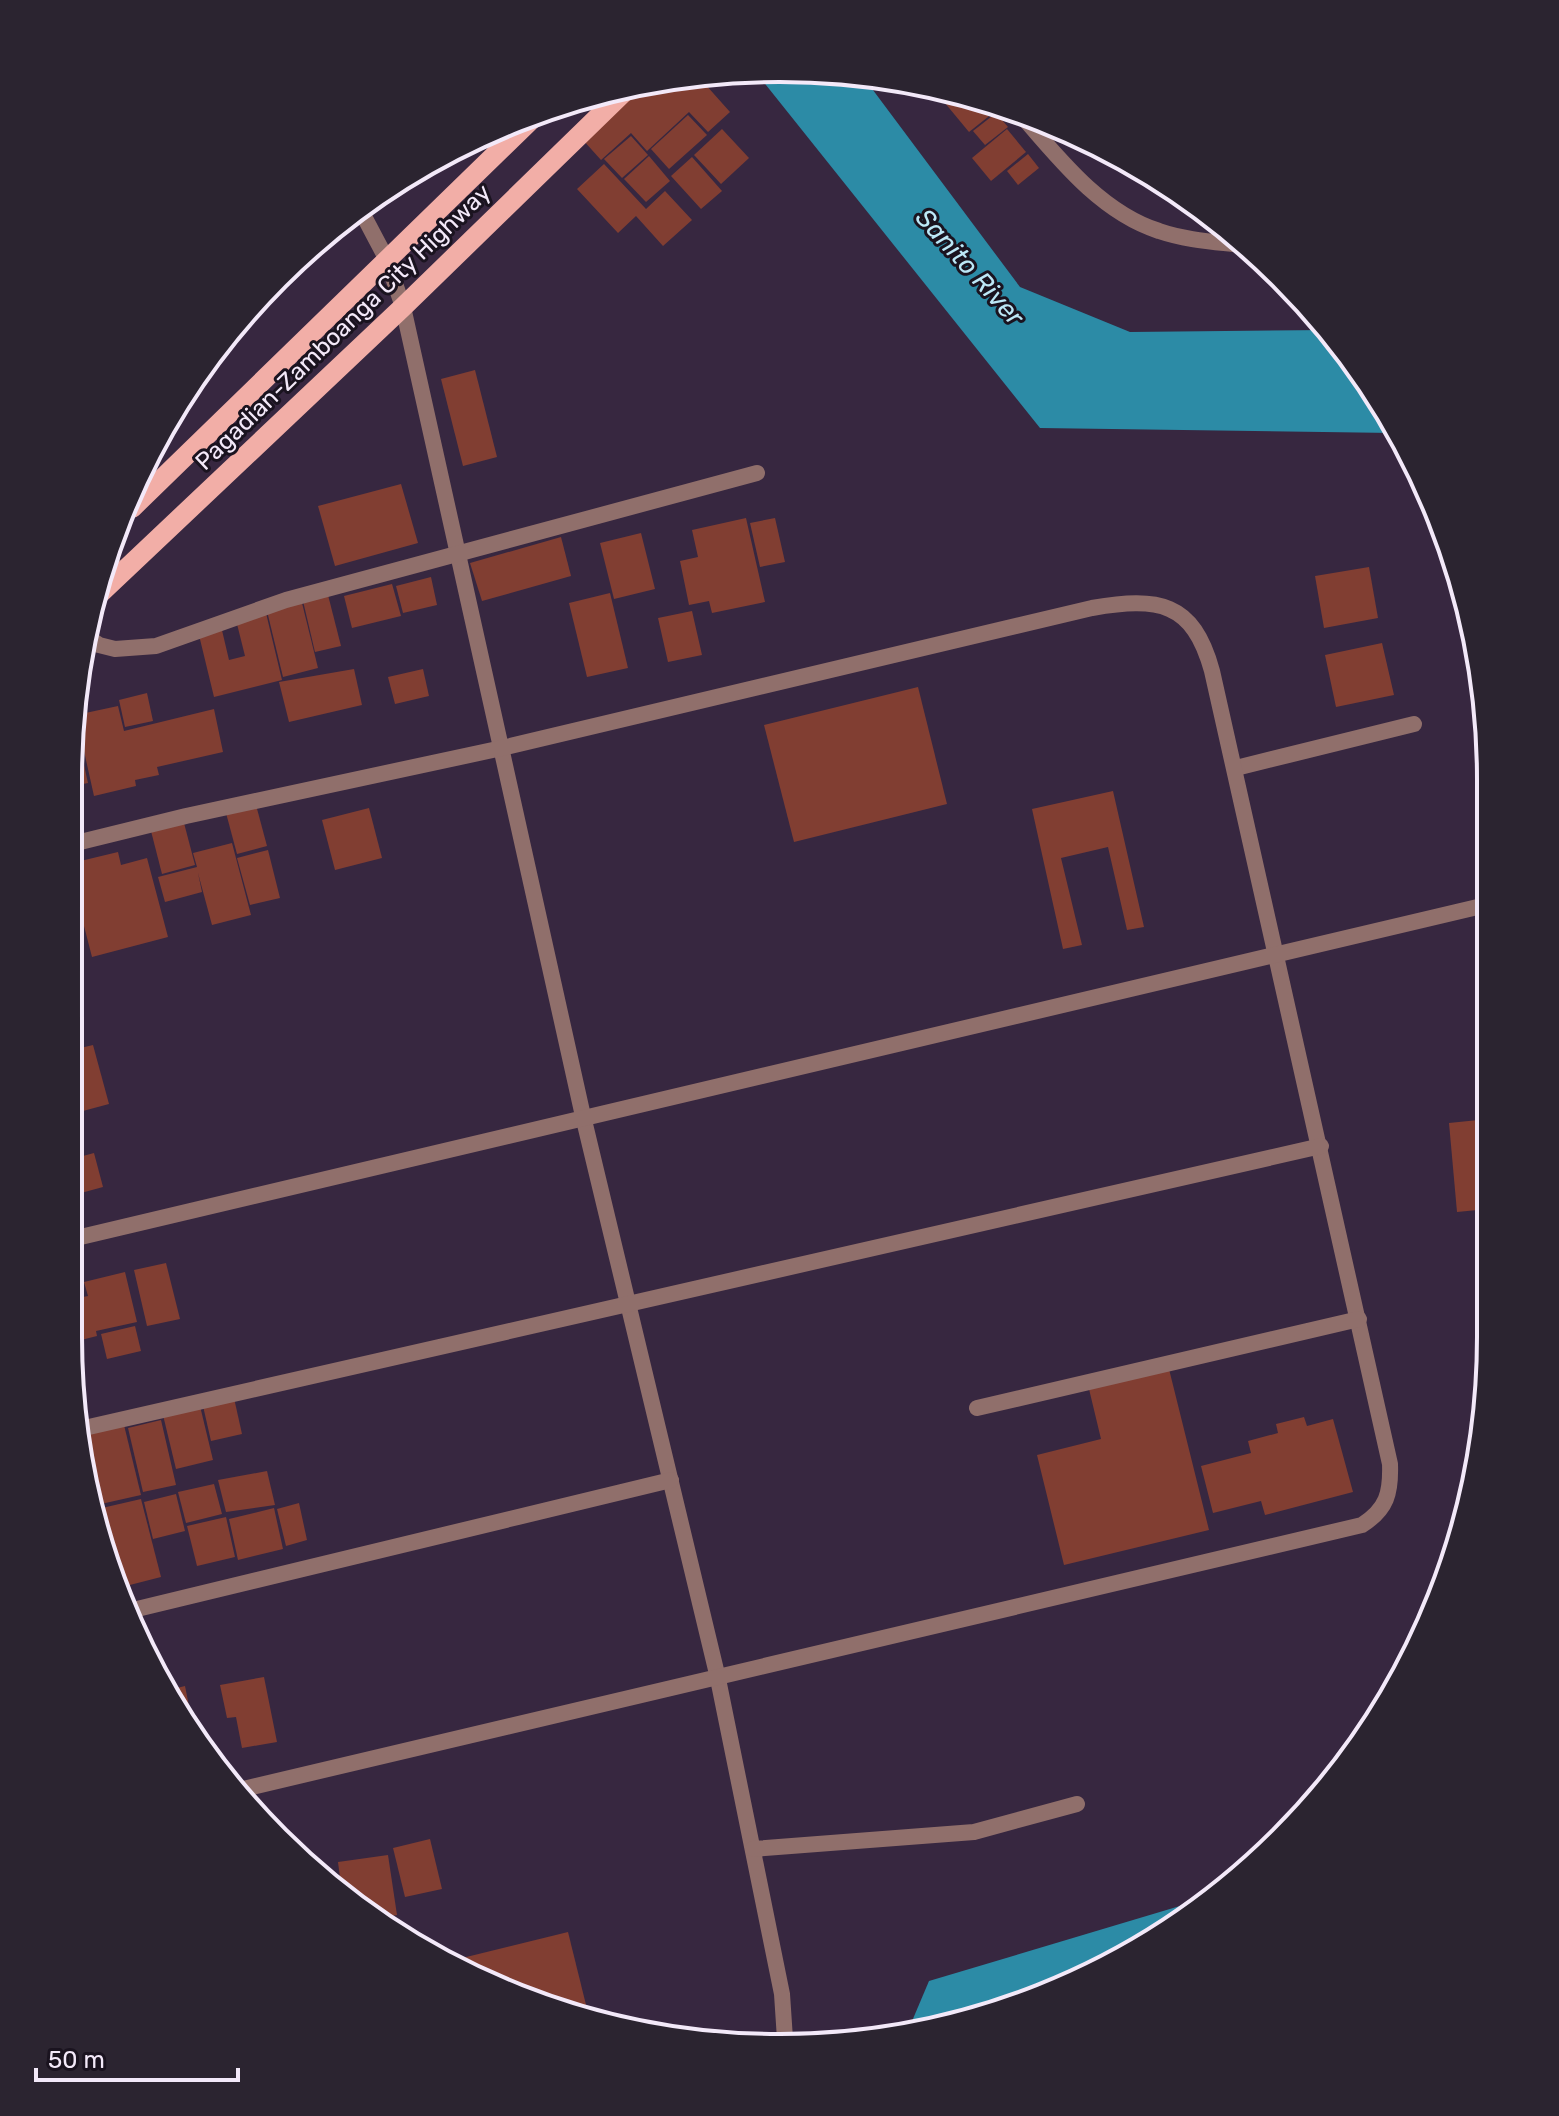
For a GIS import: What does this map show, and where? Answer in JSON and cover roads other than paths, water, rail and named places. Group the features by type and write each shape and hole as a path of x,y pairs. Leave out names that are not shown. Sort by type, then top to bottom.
{"main road":[{"name":"Pagadian-Zamboanga City Highway","path":"111,583 403,307 613,102"},
{"path":"141,499 517,133"}],"street":[{"path":"1034,131 1057,157 1122,213 1158,231 1223,242"},
{"path":"365,219 387,260 403,307 583,1116 717,1674 782,1994 785,2034"},
{"path":"95,642 115,649 156,646 286,600 757,473"},
{"path":"115,569 118,576"},
{"path":"82,842 502,748 1092,608 1147,603 1170,607 1197,631 1206,649 1236,768 1388,1451 1391,1485 1382,1509 1362,1525 1138,1580 717,1674 248,1788"},
{"path":"1236,768 1414,724"},
{"path":"82,1237 1477,907"},
{"path":"88,1427 1321,1146"},
{"path":"977,1408 1359,1319"},
{"path":"138,1609 671,1480"},
{"path":"753,1849 974,1832 1077,1804"}],"water":[{"name":"Sanito River","path":"764,82 825,83 872,88 1020,287 1130,332 1312,330 1333,355 1385,433 1040,428"},
{"path":"1182,1905 1128,1941 1046,1981 1004,1997 912,2022 929,1981"}]}
